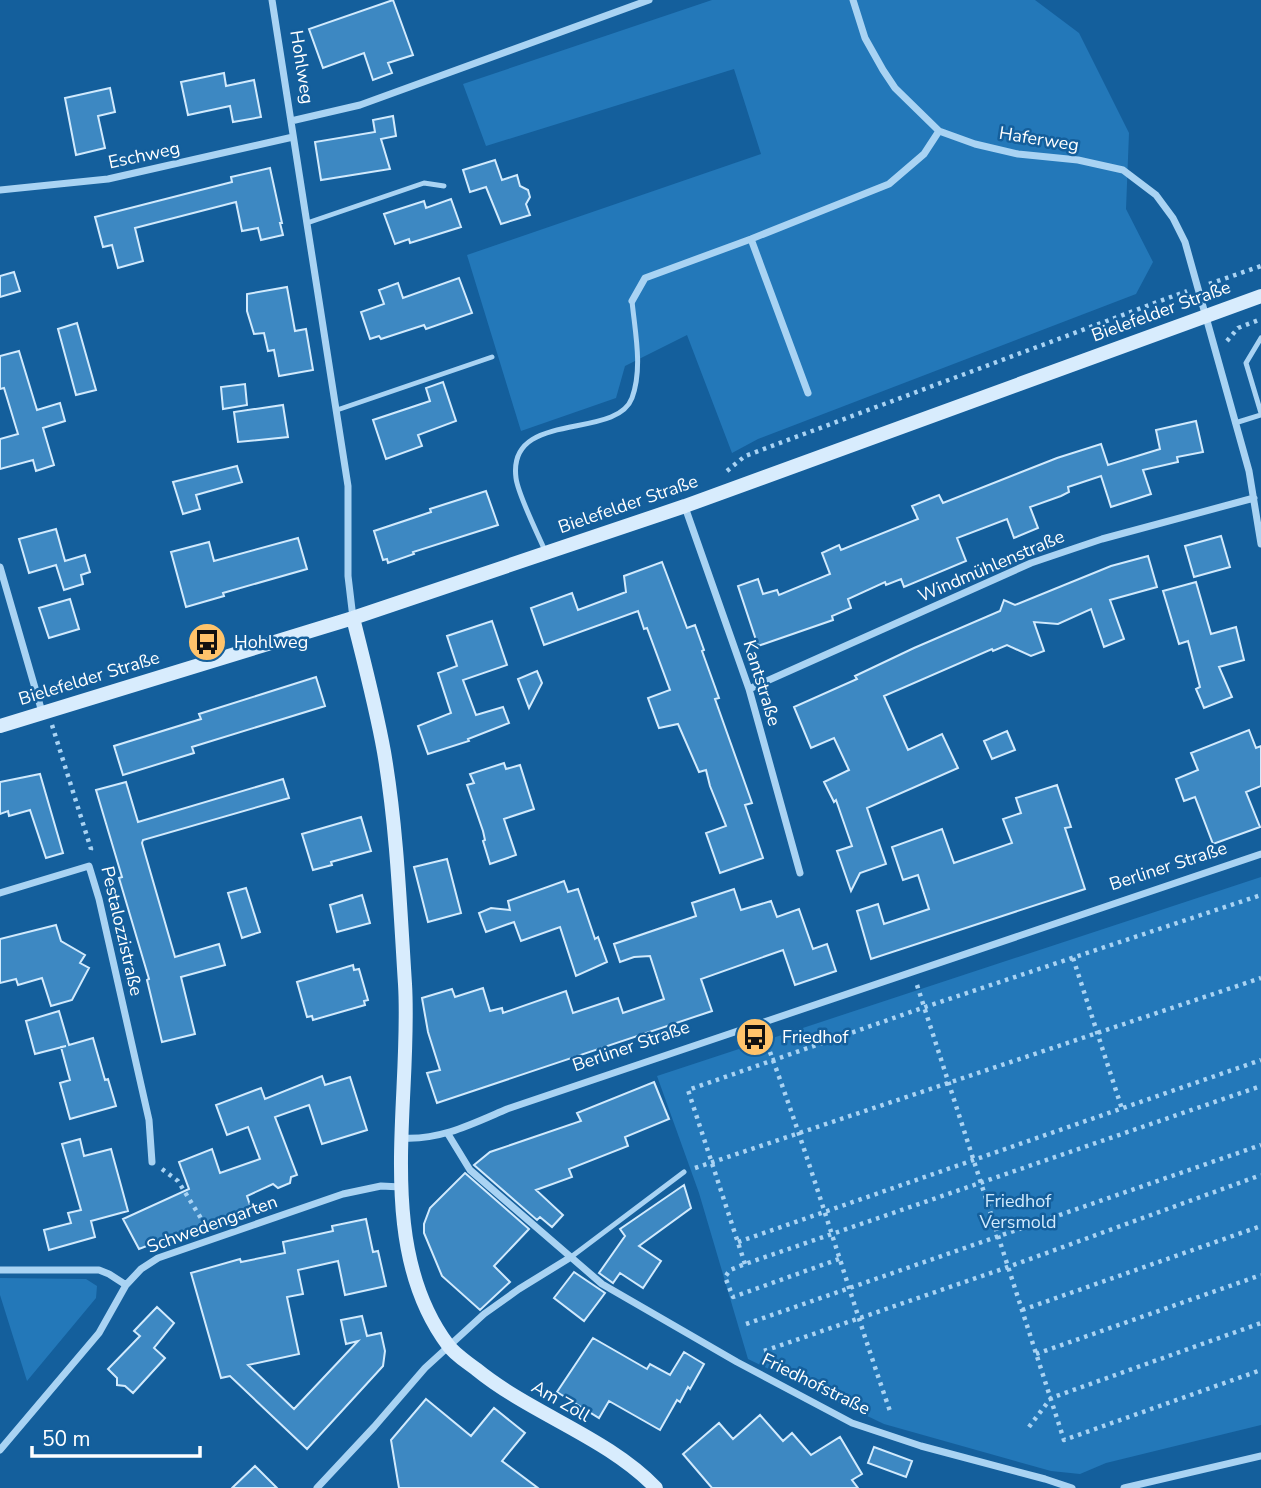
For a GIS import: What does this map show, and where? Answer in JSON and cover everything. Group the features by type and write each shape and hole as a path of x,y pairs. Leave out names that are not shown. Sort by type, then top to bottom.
{"main road":[{"name":"Bielefelder Straße","path":"0,726 353,618 685,506 1261,296"},
{"name":"Hohlweg","path":"353,618 384,752 392,820 405,987 403,1138"},
{"path":"403,1138 401,1187 404,1229 412,1270 423,1303 449,1347"},
{"name":"Am Zoll","path":"449,1347 502,1390 635,1467 656,1488"}],"street":[{"name":"Hohlweg","path":"272,0 348,486 348,576 353,618"},
{"path":"291,121 360,105 649,0"},
{"name":"Haferweg","path":"853,0 865,38 883,70 895,88 939,131 975,144 1018,154 1078,160 1123,170 1156,195 1173,218 1185,242 1249,471 1261,544"},
{"path":"632,301 645,278 889,184 924,154 939,131"},
{"name":"Eschweg","path":"0,190 107,179 293,137"},
{"path":"751,239 808,393"},
{"name":"Windmühlenstraße","path":"749,689 1031,563 1102,539 1254,498"},
{"name":"Kantstraße","path":"685,506 749,689 800,873"},
{"path":"0,567 45,712"},
{"name":"Berliner Straße","path":"403,1138 433,1138 448,1134 506,1109 1261,855"},
{"path":"0,893 89,866"},
{"name":"Pestalozzistraße","path":"89,866 99,899 149,1120 152,1163"},
{"name":"Friedhofstraße","path":"448,1134 470,1170 602,1284 737,1362 852,1423 921,1446 1072,1488"},
{"name":"Schwedengarten","path":"0,1450 99,1333 126,1285 141,1269 158,1258 343,1194 381,1186 401,1187"},
{"path":"317,1488 425,1368 484,1314 571,1257"},
{"path":"0,1270 99,1270 109,1273 126,1285"},
{"path":"1124,1488 1261,1456"}],"lane":[{"path":"307,223 424,183 444,186"},
{"path":"546,553 516,481 515,460 520,447 535,437 617,414 631,401 637,377 632,301"},
{"path":"1235,423 1261,414 1246,363 1261,338"},
{"path":"337,410 492,358"},
{"path":"571,1257 684,1172"}],"path":[{"path":"725,472 745,456 1261,266"},
{"path":"1213,346 1228,341 1238,328 1261,319"},
{"name":"Pestalozzistraße","path":"45,712 91,849 89,866"},
{"path":"745,1264 688,1090 925,1007 1261,895"},
{"path":"1073,958 1122,1109"},
{"path":"913,971 1064,1440 1261,1370"},
{"path":"684,1172 1261,978"},
{"path":"758,1023 800,1135 891,1414"},
{"path":"738,1242 1261,1060"},
{"path":"839,1259 733,1297 725,1277 730,1270 745,1264 1261,1086"},
{"path":"746,1324 1261,1145"},
{"path":"152,1163 178,1181 213,1238"},
{"path":"764,1351 1008,1267 1261,1175"},
{"path":"1022,1310 1261,1226"},
{"path":"1036,1354 1261,1275"},
{"path":"1029,1427 1051,1398 1261,1323"}],"green space":[{"path":"712,0 1035,0 1079,33 1129,133 1126,209 1153,262 1136,294 758,439 732,453 687,335 625,366 616,398 521,431 467,255 761,154 734,69 486,146 463,84"},
{"name":"Friedhof Versmold","path":"1261,877 1261,1425 1106,1463 1080,1474 1051,1471 884,1424 748,1359 699,1193 657,1076"},
{"path":"0,1278 86,1279 97,1286 96,1298 27,1381 0,1295"}],"building":[{"path":"393,0 413,55 388,63 392,73 373,80 364,53 323,68 309,29"},
{"path":"224,73 226,86 254,80 261,117 233,122 230,106 188,115 181,82"},
{"path":"110,88 115,112 98,116 105,148 76,155 65,98"},
{"path":"393,116 396,136 381,139 390,169 321,180 315,142 375,132 373,120"},
{"path":"495,160 502,180 517,175 520,186 528,190 530,197 526,204 530,215 501,224 486,187 470,192 463,170"},
{"path":"270,168 283,235 261,240 258,228 242,231 236,202 135,228 143,261 118,268 112,245 103,247 95,217 232,182 231,177"},
{"path":"451,199 461,227 410,243 409,239 395,244 384,214 424,201 426,208"},
{"path":"14,272 20,291 0,297 0,276"},
{"path":"459,278 472,313 426,329 424,325 381,339 379,336 370,339 361,312 384,304 379,290 398,283 403,298"},
{"path":"287,287 295,331 306,329 313,370 279,376 274,350 268,351 264,333 254,334 247,311 247,294"},
{"path":"77,323 96,390 76,395 58,329"},
{"path":"19,351 37,410 60,403 65,421 43,428 54,465 36,471 33,460 0,469 0,439 18,434 4,388 0,389 0,356"},
{"path":"443,382 456,421 418,435 422,446 386,459 373,420 430,401 426,388"},
{"path":"245,384 247,405 223,409 221,387"},
{"path":"283,405 288,437 238,442 234,412"},
{"path":"1196,421 1203,452 1177,457 1178,462 1143,470 1151,494 1111,507 1101,476 1068,487 1069,492 1030,507 1038,528 1014,538 1007,519 957,538 966,561 904,587 901,579 886,585 885,582 848,599 851,608 832,616 833,620 758,646 738,586 758,579 763,594 777,590 779,595 830,574 822,553 839,545 841,550 918,519 912,506 939,495 943,503 1057,458 1101,444 1108,465 1160,449 1156,430"},
{"path":"237,466 242,482 196,495 200,509 183,514 173,482"},
{"path":"486,491 498,525 413,552 414,554 388,563 387,559 383,560 374,531"},
{"path":"56,529 65,561 85,555 90,572 81,575 83,584 64,590 56,565 29,573 19,539"},
{"path":"1221,536 1230,567 1194,577 1185,546"},
{"path":"298,538 307,569 223,593 224,596 186,607 171,552 209,542 214,561"},
{"path":"1148,556 1157,587 1110,600 1124,639 1104,647 1091,609 1058,624 1034,622 1044,651 1031,656 1007,645 993,651 992,649 884,696 908,750 942,734 958,768 867,808 886,864 860,873 851,891 837,851 852,846 836,800 834,802 824,782 849,770 834,738 811,748 794,707 857,679 855,676 914,648 1000,611 1004,600 1015,605 1111,566"},
{"path":"662,562 687,628 695,625 704,650 702,651 719,698 715,699 752,803 745,805 763,858 720,873 706,833 726,826 706,770 699,772 678,724 659,728 648,698 670,690 638,611 544,645 531,608 572,593 578,610 626,592 624,576"},
{"path":"1196,582 1211,634 1236,627 1244,660 1219,667 1232,697 1204,708 1196,689 1200,687 1188,641 1179,644 1163,591"},
{"path":"70,599 79,629 49,638 39,608"},
{"path":"492,621 507,665 463,680 476,715 503,707 509,723 468,739 469,741 428,754 418,726 451,713 438,673 457,666 447,636"},
{"path":"537,671 542,683 529,708 518,679"},
{"path":"316,677 325,706 192,747 194,753 123,775 114,746 201,719 199,714"},
{"path":"1249,730 1256,748 1261,746 1261,786 1246,792 1260,827 1213,844 1195,797 1184,801 1176,779 1198,770 1191,753"},
{"path":"1007,731 1015,750 992,759 984,741"},
{"path":"504,763 506,769 520,765 534,809 504,819 516,855 490,864 483,831 467,785 474,783 470,774"},
{"path":"40,774 63,853 46,858 30,810 9,816 8,811 0,814 0,782"},
{"path":"283,779 289,798 143,840 175,957 219,944 225,965 181,977 195,1034 162,1042 147,980 149,979 96,790 126,782 138,822"},
{"path":"1057,785 1071,827 1065,828 1085,889 871,959 857,911 878,904 884,924 929,909 918,875 903,880 892,847 942,829 954,863 1012,843 1003,819 1021,813 1016,798"},
{"path":"361,817 371,851 313,870 302,834"},
{"path":"447,859 461,913 428,922 414,867"},
{"path":"564,881 568,892 578,889 595,939 598,937 607,962 576,976 560,927 521,941 514,922 486,932 479,913 491,908 510,910 508,901"},
{"path":"246,888 260,932 242,938 228,893"},
{"path":"734,889 741,910 771,901 777,917 799,909 813,949 827,944 836,971 795,985 783,950 701,979 712,1011 437,1103 427,1073 440,1070 428,1032 422,998 452,989 455,997 483,988 490,1011 502,1008 503,1013 566,991 573,1013 618,998 623,1013 664,999 650,956 634,957 620,962 614,944 696,916 692,903"},
{"path":"362,895 370,923 337,932 330,905"},
{"path":"56,925 61,941 85,955 80,963 89,968 72,1000 51,1006 42,978 18,985 16,979 0,983 0,939"},
{"path":"353,965 354,970 359,969 368,1000 364,1001 365,1005 313,1020 312,1016 307,1017 297,982"},
{"path":"59,1011 69,1045 93,1038 116,1106 70,1119 60,1083 70,1080 61,1047 35,1054 26,1021"},
{"path":"322,1076 325,1085 350,1077 367,1130 322,1144 309,1105 275,1117 297,1175 291,1177 290,1183 278,1188 273,1184 247,1196 251,1208 139,1249 123,1219 189,1189 179,1162 212,1149 220,1173 260,1159 248,1127 227,1135 216,1105 261,1088 265,1099"},
{"path":"654,1082 669,1119 625,1137 628,1146 569,1169 572,1177 536,1190 563,1215 552,1227 540,1217 537,1220 474,1165 490,1152 581,1121 577,1113"},
{"path":"80,1139 84,1156 111,1149 128,1211 91,1221 95,1237 49,1250 44,1230 71,1223 68,1213 81,1210 62,1144"},
{"path":"465,1173 529,1229 494,1266 510,1282 480,1310 442,1276 424,1233 424,1224 430,1208"},
{"path":"684,1185 691,1208 639,1246 661,1261 643,1288 620,1273 613,1283 599,1273 625,1236 620,1229"},
{"path":"366,1219 373,1252 378,1251 386,1286 345,1295 338,1261 298,1270 303,1294 287,1297 299,1354 248,1365 294,1409 358,1341 346,1344 341,1320 362,1316 367,1336 381,1333 385,1351 383,1366 307,1449 230,1376 221,1378 191,1273 240,1259 241,1262 285,1253 283,1242 333,1231 332,1226"},
{"path":"574,1272 605,1293 584,1321 554,1298"},
{"path":"157,1307 174,1323 154,1348 165,1358 133,1393 125,1386 117,1385 117,1378 108,1369 140,1336 134,1331"},
{"path":"593,1338 647,1369 650,1364 670,1375 684,1352 704,1364 690,1389 688,1387 680,1402 677,1400 660,1430 609,1401 599,1418 557,1392"},
{"path":"426,1399 471,1436 494,1408 525,1433 502,1461 538,1488 399,1488 391,1440"},
{"path":"760,1415 783,1441 792,1433 811,1455 840,1437 862,1474 852,1480 858,1488 712,1488 683,1454 719,1423 733,1439"},
{"path":"874,1447 912,1461 906,1477 868,1463"},
{"path":"255,1466 277,1488 232,1488"}],"place":[{"name":"Hohlweg","path":"207,642"},
{"name":"Friedhof","path":"755,1037"}]}
